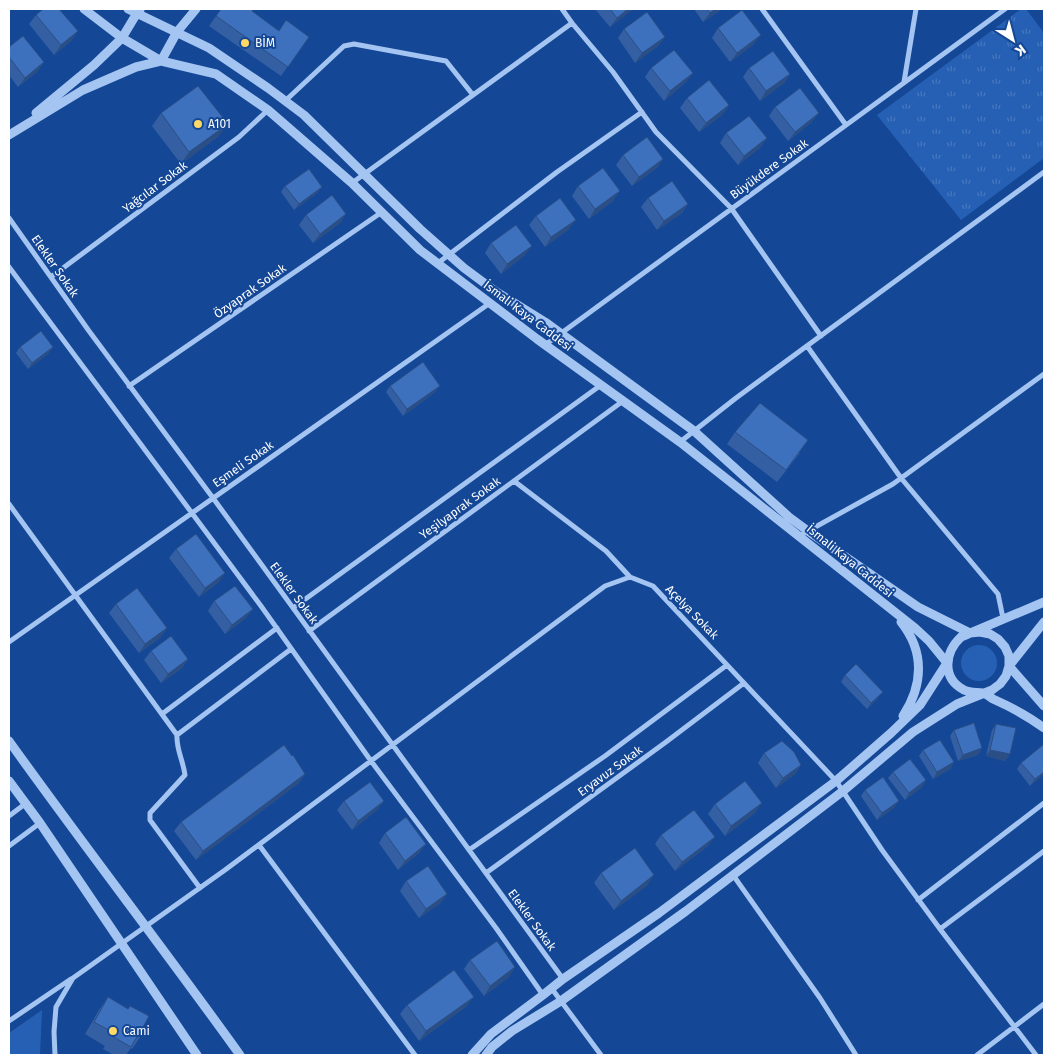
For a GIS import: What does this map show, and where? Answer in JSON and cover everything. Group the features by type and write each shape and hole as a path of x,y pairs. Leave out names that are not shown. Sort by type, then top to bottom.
{"street":[{"name":"İsmali Kaya Caddesi","path":"84,9 122,38 161,61 216,74 268,110 352,183 420,250 545,345 680,442 892,610 929,641 947,663"},
{"path":"16,129 83,90 136,68 161,61 177,32 196,9"},
{"path":"562,9 613,72 656,132 731,208 822,336"},
{"path":"762,9 846,125"},
{"path":"904,82 916,9"},
{"name":"Büyükdere Sokak","path":"545,345 1005,9"},
{"path":"9,135 94,65 122,38 136,10 210,48 304,115 449,255 496,291 561,334 694,431 789,517 918,607 970,633 990,634 1005,647 1009,656 1009,666 1006,676 1000,684 992,690 957,704 914,732 843,791 733,875 561,1001 512,1031 492,1047 486,1055"},
{"path":"352,183 572,23"},
{"path":"285,101 344,46 354,44 446,61 473,96"},
{"name":"Yağcılar Sokak","path":"51,277 239,137 268,110"},
{"path":"438,263 557,172 642,112"},
{"path":"680,442 806,346 1044,172"},
{"name":"Özyaprak Sokak","path":"129,386 382,212"},
{"name":"Elekler Sokak","path":"9,218 129,386 563,979"},
{"path":"9,267 276,628 370,761 544,995"},
{"name":"Eşmeli Sokak","path":"9,642 490,303"},
{"path":"806,346 901,478 998,594 1003,618"},
{"path":"799,536 901,478 1044,374"},
{"name":"Yeşilyaprak Sokak","path":"292,608 601,385"},
{"name":"Yeşilyaprak Sokak","path":"309,631 623,401"},
{"name":"Açelya Sokak","path":"514,480 606,551 630,576 653,586 836,781 918,900 1036,1055"},
{"path":"9,504 178,735"},
{"path":"9,1021 122,944 259,845 605,586 630,576"},
{"path":"472,1055 491,1034 563,979 659,913 836,781 892,733 920,704 947,663 949,653 954,644 961,637 1044,602"},
{"path":"892,610 910,633 917,649 918,667 917,683 911,704 892,733"},
{"path":"1009,666 1044,622"},
{"path":"162,714 276,628"},
{"path":"200,888 150,820 150,813 185,774 184,764 176,745 178,735 291,649"},
{"path":"947,663 949,673 954,682 967,691 982,693 1017,710 1044,728"},
{"name":"Eryavuz Sokak","path":"469,850 605,756 727,664"},
{"path":"1009,666 1044,706"},
{"name":"Eryavuz Sokak","path":"486,874 744,683"},
{"path":"9,740 240,1055"},
{"path":"9,782 40,823 197,1055"},
{"path":"918,900 1044,803"},
{"path":"9,816 26,804"},
{"path":"9,846 40,823"},
{"path":"259,845 415,1055"},
{"path":"940,929 1044,851"},
{"path":"733,875 820,998 856,1055"},
{"path":"55,1055 56,1007 73,978"},
{"path":"552,989 601,1055"},
{"path":"977,1055 1044,1004"}],"green space":[{"path":"1021,9 1026,9 1044,33 1044,158 961,220 877,115"},
{"path":"979,645 986,646 992,650 996,656 996,670 992,676 986,680 979,681 972,680 966,676 962,670 961,663 962,656 966,650 972,646"},
{"path":"42,1010 40,1055 9,1055 9,1033"}],"building":[{"path":"43,9 59,9 78,31 61,45 36,15"},
{"path":"221,9 253,9 252,11 279,31 286,20 309,37 288,67 216,16"},
{"path":"610,9 628,9 617,18"},
{"path":"707,9 715,9 710,13"},
{"path":"742,10 761,35 737,53 718,28"},
{"path":"647,12 665,37 642,53 624,29"},
{"path":"23,36 44,62 25,78 9,57 9,47"},
{"path":"674,50 693,73 670,91 651,68"},
{"path":"773,51 790,74 766,91 749,68"},
{"path":"709,80 729,105 706,123 687,98"},
{"path":"198,86 228,124 189,152 161,113"},
{"path":"800,88 819,113 795,132 775,107"},
{"path":"749,116 767,138 744,156 726,133"},
{"path":"647,137 663,159 639,177 623,155"},
{"path":"603,168 620,191 595,209 578,186"},
{"path":"309,169 322,187 299,204 285,186"},
{"path":"672,181 688,204 664,221 648,198"},
{"path":"332,195 346,214 320,234 306,215"},
{"path":"560,198 576,220 551,237 536,216"},
{"path":"516,225 532,246 507,264 491,243"},
{"path":"41,331 53,347 32,363 20,347"},
{"path":"423,362 440,386 407,409 390,386"},
{"path":"760,403 808,440 786,470 735,432"},
{"path":"196,534 225,573 205,588 176,549"},
{"path":"235,586 253,609 232,625 214,601"},
{"path":"137,588 167,628 145,644 116,604"},
{"path":"171,636 188,659 168,674 151,651"},
{"path":"856,664 883,692 871,703 845,675"},
{"path":"974,723 982,748 963,755 954,730"},
{"path":"996,724 1016,728 1010,754 990,750"},
{"path":"940,740 954,762 937,772 923,750"},
{"path":"782,741 794,752 801,765 783,778 764,753"},
{"path":"1044,744 1044,772 1035,779 1021,763"},
{"path":"284,745 305,774 203,851 181,822"},
{"path":"910,759 926,780 909,793 893,772"},
{"path":"883,777 899,801 882,813 865,790"},
{"path":"745,781 762,803 731,826 715,804"},
{"path":"370,782 384,801 358,821 344,801"},
{"path":"694,810 715,837 682,862 661,835"},
{"path":"406,817 426,844 405,861 385,833"},
{"path":"635,848 654,875 621,901 601,873"},
{"path":"428,866 447,894 426,909 406,881"},
{"path":"497,941 515,967 490,986 470,960"},
{"path":"454,970 474,997 426,1031 407,1005"},
{"path":"108,997 128,1009 130,1006 149,1016 142,1029 144,1031 141,1036 138,1035 131,1047 112,1036 114,1033 94,1022"}],"place":[{"name":"BİM","path":"245,43"},
{"name":"A101","path":"198,124"},
{"name":"Cami","path":"113,1031"}]}
